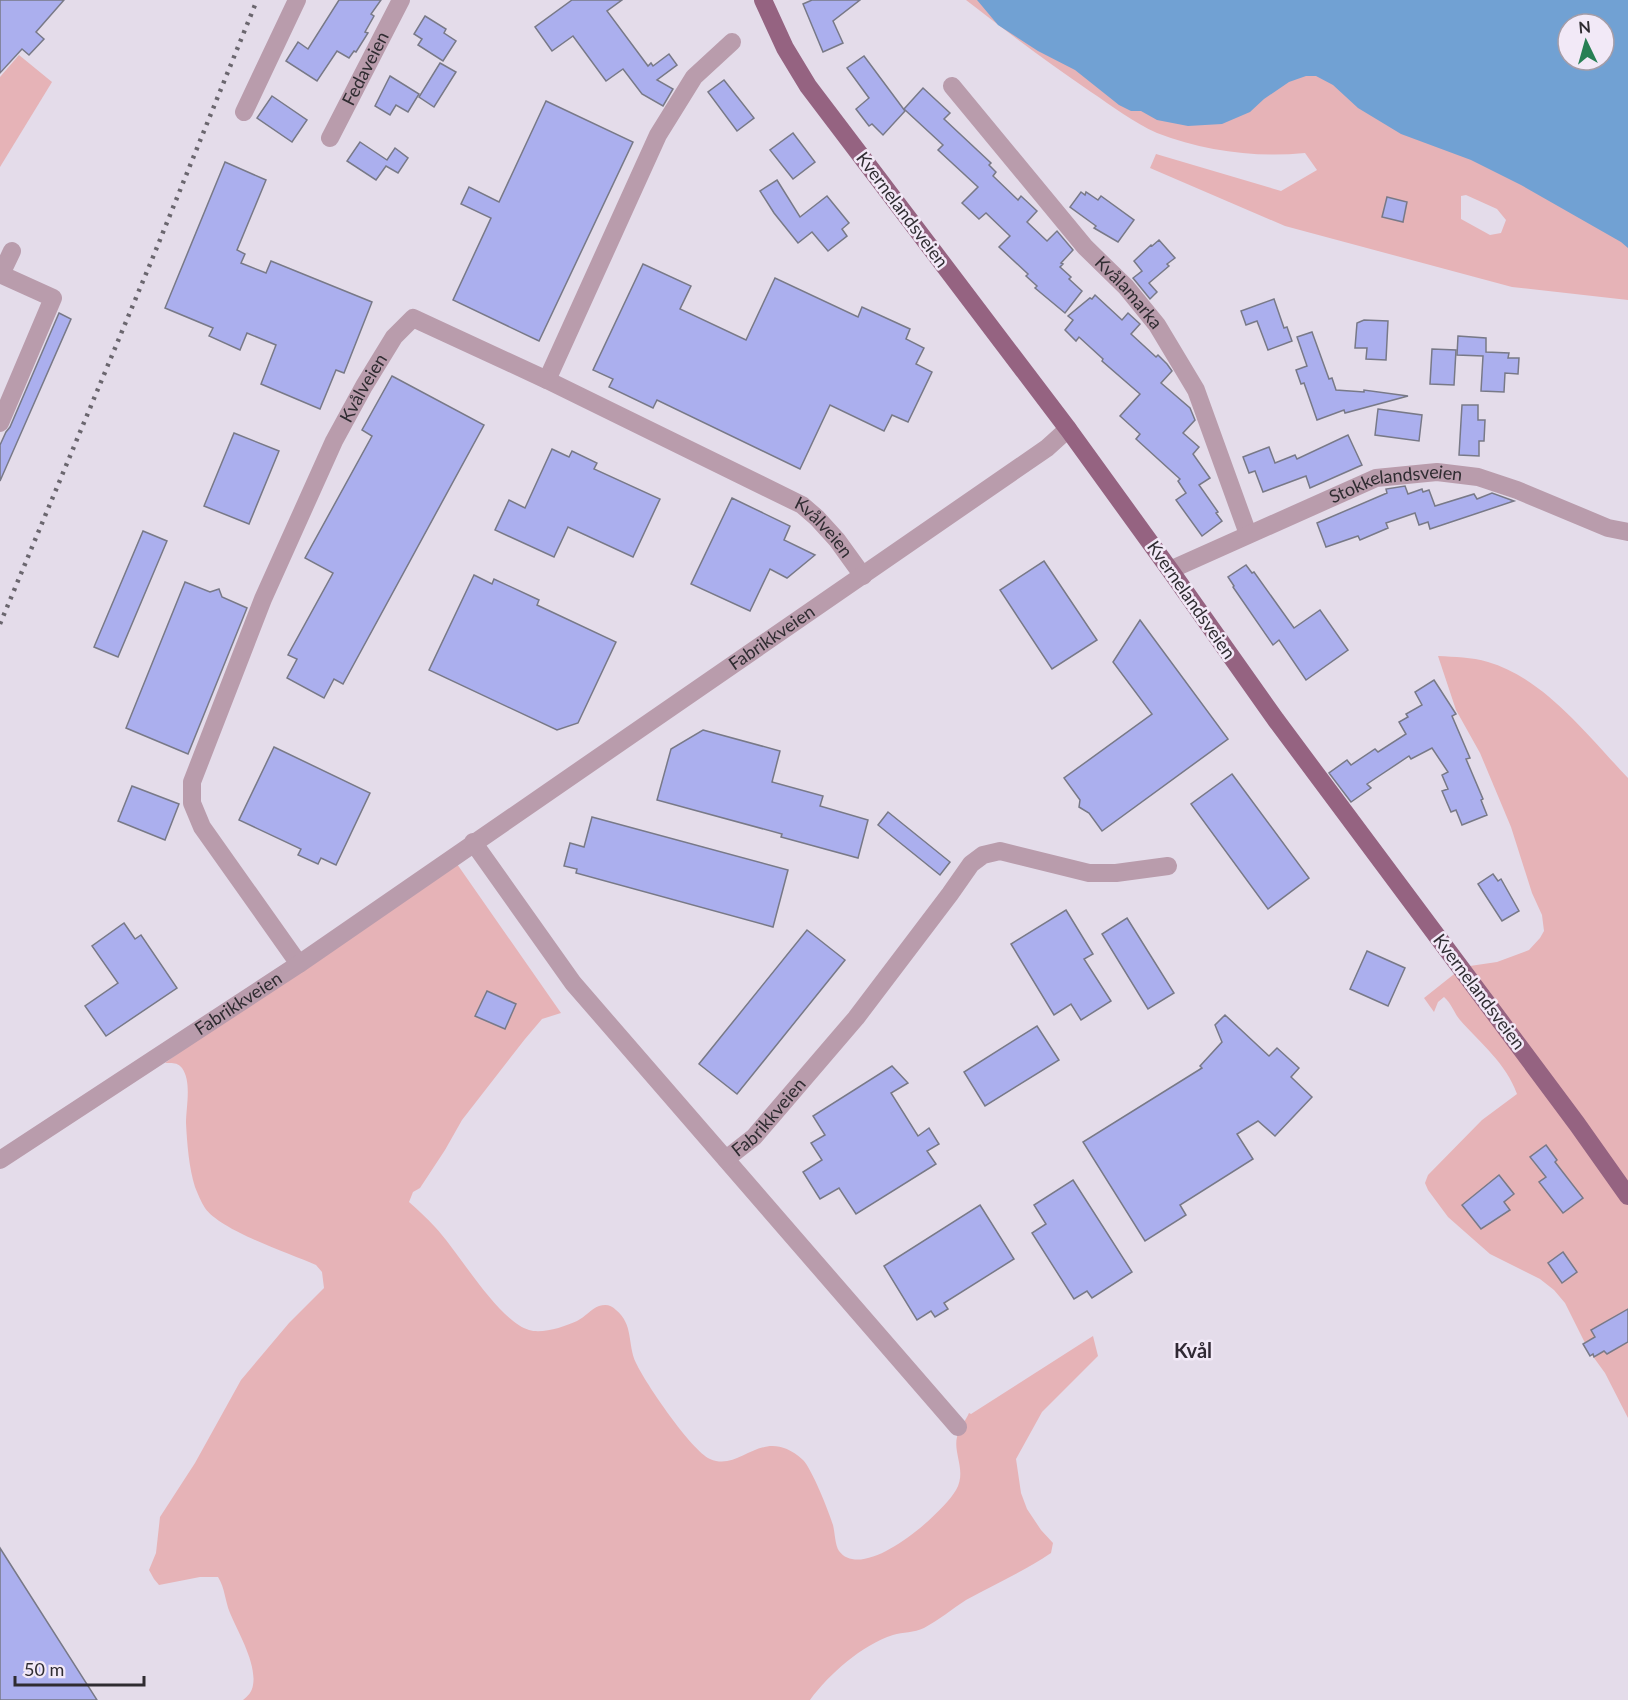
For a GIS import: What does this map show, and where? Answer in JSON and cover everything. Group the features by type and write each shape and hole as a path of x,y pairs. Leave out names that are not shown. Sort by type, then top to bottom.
{"main road":[{"name":"Kvernelandsveien","path":"763,0 785,48 808,86 1068,429 1283,729 1570,1114 1628,1196"}],"street":[{"path":"244,112 297,0"},
{"name":"Fedaveien","path":"330,138 401,0"},
{"path":"547,380 658,135 694,77 732,42"},
{"name":"Kvålamarka","path":"952,86 1085,247 1126,287 1157,325 1196,390 1248,534"},
{"path":"0,423 54,298 0,274 12,251"},
{"name":"Kvålveien","path":"299,964 202,827 192,803 192,782 263,599 334,441 394,338 413,318 547,380 802,505 818,518 837,540 863,576"},
{"name":"Fabrikkveien","path":"0,1160 299,964 1047,448 1068,429"},
{"name":"Stokkelandsveien","path":"1170,570 1376,478 1437,472 1478,477 1517,490 1608,528 1628,532"},
{"name":"Fabrikkveien","path":"473,842 573,983 957,1427"},
{"name":"Fabrikkveien","path":"726,1159 754,1137 849,1026 971,864 983,855 1000,851 1089,873 1116,873 1168,866"}],"shaded area":[{"path":"966,0 1628,0 1628,300 1512,287 1285,226 1150,168 1156,154 1281,191 1317,170 1305,153 1267,155 1230,152 1211,149 1157,133 1075,81","holes":["1466,195 1497,209 1506,220 1501,233 1490,235 1461,219 1461,196","1387,197 1407,202 1403,222 1383,217"]},
{"path":"19,55 52,82 0,167 0,77"},
{"path":"1438,656 1488,662 1528,681 1547,695 1581,727 1628,778 1628,1418 1605,1373 1589,1351 1565,1303 1554,1290 1540,1279 1490,1254 1448,1217 1425,1183 1428,1175 1482,1120 1517,1094 1500,1063 1460,1020 1447,1000 1444,997 1438,1002 1434,1012 1424,998 1463,967 1497,962 1529,950 1544,931 1542,915 1532,893 1511,827 1480,753 1456,710"},
{"path":"457,864 561,1013 542,1019 525,1039 462,1120 420,1188 413,1192 409,1202 429,1220 492,1300 517,1324 534,1331 553,1329 572,1323 599,1306 608,1305 614,1308 622,1316 628,1328 633,1356 641,1373 670,1416 692,1443 710,1459 722,1462 764,1447 776,1446 789,1450 803,1460 828,1511 839,1551 851,1559 866,1559 902,1542 948,1501 959,1483 960,1469 956,1443 959,1431 969,1413 971,1414 1093,1336 1098,1356 1042,1412 1016,1459 1021,1493 1027,1509 1053,1543 1051,1553 966,1600 924,1628 893,1635 858,1653 836,1671 810,1700 243,1700 250,1694 252,1687 252,1668 218,1577 200,1577 159,1585 149,1570 156,1553 160,1517 195,1463 241,1380 289,1323 324,1288 322,1272 316,1265 240,1233 213,1217 205,1208 195,1187 190,1164 186,1123 187,1080 180,1066 165,1063 237,1010"}],"water":[{"path":"977,0 1628,0 1628,248 1521,185 1471,160 1401,134 1358,108 1333,85 1316,76 1306,76 1289,82 1250,112 1222,124 1188,126 1157,120 1141,111 1131,111 1119,105 1075,70 1038,51 998,25"}],"building":[{"path":"0,0 64,0 36,32 44,39 29,55 22,49 0,73"},
{"path":"339,0 381,0 371,14 374,16 365,32 368,33 356,52 354,51 349,58 337,51 317,81 286,61 298,42 308,49"},
{"path":"572,0 622,0 607,11 648,66 651,63 653,66 669,54 677,65 657,80 673,89 663,106 642,94 623,69 606,81 573,36 552,51 535,27"},
{"path":"812,0 860,0 833,21 843,43 823,52 803,4"},
{"path":"425,16 446,29 444,33 456,41 443,61 418,45 422,39 414,34"},
{"path":"864,56 905,111 883,135 872,124 869,126 856,109 869,98 847,68"},
{"path":"440,63 456,72 434,107 419,97"},
{"path":"390,76 419,94 408,112 396,105 390,115 375,106"},
{"path":"724,80 754,118 737,131 708,92"},
{"path":"923,88 950,113 944,119 991,163 989,165 996,172 993,176 1018,200 1021,196 1037,211 1027,222 1047,241 1057,231 1073,250 1060,267 1082,291 1065,313 1035,288 1037,286 1026,276 1028,274 999,247 1010,236 986,213 979,219 962,203 978,187 938,150 943,145 904,109"},
{"path":"272,96 307,120 292,142 257,118"},
{"path":"546,101 633,142 539,341 453,300 491,218 461,204 469,187 499,202"},
{"path":"793,133 815,162 793,179 770,150"},
{"path":"360,142 387,160 395,148 408,158 398,173 386,166 376,180 347,161"},
{"path":"225,162 266,180 237,250 245,254 241,263 266,273 271,261 372,302 344,373 336,370 320,409 261,384 276,345 247,333 240,350 209,336 213,328 165,308"},
{"path":"777,180 800,217 827,196 849,223 842,229 847,236 828,251 812,232 798,243 760,191"},
{"path":"1081,192 1085,195 1086,192 1098,200 1101,196 1134,220 1118,242 1094,228 1096,226 1070,207"},
{"path":"1387,197 1407,202 1403,222 1382,217"},
{"path":"1159,240 1175,258 1149,283 1157,292 1150,299 1133,278 1142,271 1134,261"},
{"path":"643,264 691,286 680,309 746,340 775,278 858,317 862,307 910,329 906,339 924,348 916,364 932,372 908,422 892,415 884,431 830,405 800,469 657,400 653,408 609,387 613,379 593,370"},
{"path":"1095,295 1122,320 1128,313 1140,324 1131,334 1167,364 1172,371 1161,383 1190,408 1195,420 1183,433 1199,447 1193,454 1210,478 1199,485 1222,521 1202,536 1176,500 1186,493 1178,481 1180,479 1136,439 1140,434 1120,416 1140,394 1102,361 1103,359 1079,337 1076,341 1065,330 1073,320 1068,316"},
{"path":"1274,299 1284,328 1287,327 1292,341 1268,350 1257,321 1246,325 1241,311"},
{"path":"59,313 71,319 0,481 0,445"},
{"path":"1364,320 1388,321 1386,360 1366,359 1367,348 1355,348 1357,323"},
{"path":"1312,332 1329,379 1332,378 1336,390 1364,392 1364,390 1408,396 1345,413 1344,410 1317,420 1304,383 1301,384 1296,370 1307,366 1297,337"},
{"path":"1458,336 1486,338 1486,352 1509,353 1508,358 1519,358 1518,374 1505,373 1504,392 1481,391 1483,356 1457,355"},
{"path":"1432,349 1456,350 1454,385 1430,384"},
{"path":"392,376 484,425 343,684 334,679 324,698 287,678 297,659 288,655 333,573 305,558 372,436 362,430"},
{"path":"1462,405 1478,405 1478,420 1485,420 1484,441 1479,441 1479,456 1459,455"},
{"path":"1378,409 1422,415 1419,441 1375,435"},
{"path":"234,433 279,451 249,524 204,506"},
{"path":"1348,435 1362,465 1310,488 1306,476 1263,492 1255,471 1249,473 1243,457 1269,447 1275,463 1295,455 1297,459"},
{"path":"552,449 569,457 572,451 597,463 594,469 660,499 633,557 568,527 554,557 495,530 509,500 525,508"},
{"path":"1405,486 1408,494 1422,489 1423,492 1429,490 1435,506 1474,494 1477,499 1492,493 1514,501 1430,529 1428,522 1419,525 1415,513 1386,523 1388,528 1360,540 1358,536 1326,547 1317,523 1387,493 1386,489"},
{"path":"732,498 790,526 784,540 815,555 787,578 770,569 750,611 691,584"},
{"path":"143,531 167,541 118,657 94,647"},
{"path":"1044,561 1097,640 1052,669 1000,590"},
{"path":"1246,565 1252,573 1254,572 1294,628 1320,610 1348,650 1306,680 1279,640 1273,645 1233,587 1228,577"},
{"path":"474,575 492,584 494,579 539,600 537,605 616,642 578,723 557,730 429,670"},
{"path":"185,582 210,592 219,589 222,597 247,608 188,754 126,728"},
{"path":"1140,620 1228,739 1102,831 1089,813 1079,807 1080,800 1064,778 1152,714 1113,662"},
{"path":"1434,680 1456,714 1452,716 1470,758 1466,759 1483,799 1481,800 1487,815 1462,825 1456,810 1451,812 1442,791 1448,789 1442,775 1448,772 1432,748 1411,759 1409,756 1367,784 1371,788 1351,802 1329,773 1347,760 1351,765 1375,749 1378,752 1406,734 1399,722 1408,717 1406,714 1422,705 1415,692"},
{"path":"703,730 780,751 772,782 823,796 820,806 868,820 858,858 781,837 782,834 657,800 671,749"},
{"path":"274,747 370,793 336,865 321,858 318,864 298,855 301,849 239,820"},
{"path":"1232,774 1309,878 1268,909 1191,804"},
{"path":"132,786 179,804 165,840 118,821"},
{"path":"888,812 950,862 940,875 878,825"},
{"path":"592,817 788,870 773,927 576,873 577,869 564,866 570,843 584,847"},
{"path":"1493,874 1498,881 1501,879 1519,911 1502,921 1478,884"},
{"path":"1066,910 1093,954 1084,959 1111,1001 1081,1020 1071,1004 1054,1015 1011,944"},
{"path":"1127,918 1174,993 1148,1009 1102,934"},
{"path":"124,923 135,939 141,935 177,988 106,1036 85,1006 118,983 92,946"},
{"path":"807,930 845,960 737,1094 699,1064"},
{"path":"1367,951 1405,968 1388,1006 1350,989"},
{"path":"487,991 516,1004 505,1029 475,1016"},
{"path":"1225,1015 1269,1056 1277,1048 1299,1068 1291,1077 1312,1097 1275,1136 1258,1121 1237,1134 1253,1159 1180,1205 1186,1215 1145,1241 1083,1142 1202,1068 1200,1066 1222,1042 1215,1025"},
{"path":"1037,1026 1059,1060 985,1106 964,1072"},
{"path":"892,1066 908,1083 891,1093 918,1136 929,1128 939,1144 927,1151 936,1164 856,1214 839,1188 820,1199 803,1172 822,1160 811,1143 825,1135 813,1116"},
{"path":"1546,1145 1557,1160 1555,1162 1583,1198 1563,1213 1539,1182 1546,1177 1530,1157"},
{"path":"1499,1175 1514,1194 1504,1202 1510,1210 1481,1229 1462,1205"},
{"path":"1073,1180 1132,1272 1092,1298 1087,1291 1074,1299 1032,1233 1046,1224 1034,1205"},
{"path":"980,1205 1014,1259 944,1303 948,1309 935,1317 931,1311 917,1320 884,1266"},
{"path":"1563,1252 1577,1272 1562,1283 1548,1263"},
{"path":"1628,1309 1628,1342 1607,1354 1604,1351 1594,1357 1593,1354 1590,1356 1583,1344 1595,1337 1591,1330"},
{"path":"0,1548 97,1700 0,1700"}],"railway":[{"path":"0,624 257,0"}],"district":[{"name":"Kvål","path":"1193,1351"}]}
